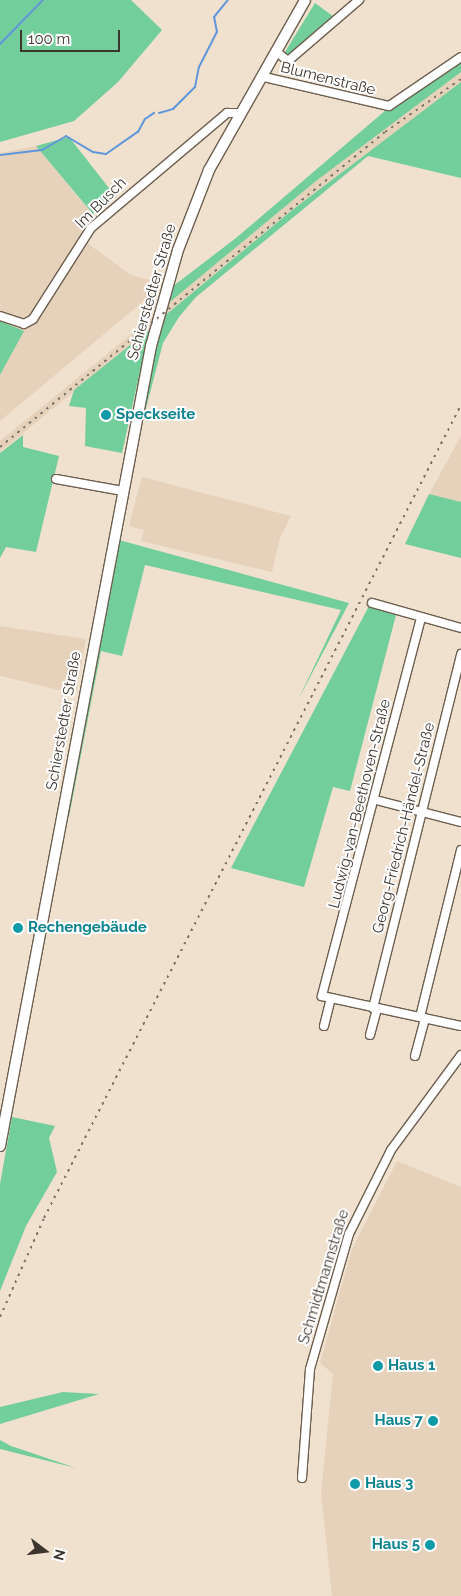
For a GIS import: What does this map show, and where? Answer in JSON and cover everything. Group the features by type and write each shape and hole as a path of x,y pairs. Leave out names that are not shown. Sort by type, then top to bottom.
{"street":[{"name":"Schierstedter Straße","path":"0,1146 151,346 178,250 209,170 241,112 278,53 305,0"},
{"path":"278,53 288,61 359,0"},
{"name":"Blumenstraße","path":"264,77 389,106 461,57"},
{"name":"Im Busch","path":"0,316 24,324 33,319 91,228 227,113 241,112"},
{"path":"56,480 123,491"},
{"path":"372,603 461,628"},
{"name":"Ludwig-van-Beethoven-Straße","path":"331,998 322,996 376,800 421,618"},
{"name":"Georg-Friedrich-Händel-Straße","path":"370,1035 461,654"},
{"path":"376,800 461,822"},
{"path":"415,1056 461,850"},
{"path":"324,1026 331,998 461,1026"},
{"name":"Schmidtmannstraße","path":"302,1478 310,1369 349,1234 391,1150 461,1055"}],"shaded area":[{"path":"461,72 461,82 291,211 162,318 165,306 316,181"},
{"path":"36,146 98,221 83,240 131,275 164,284 0,421 0,375 23,332 0,321 0,153"},
{"path":"154,316 150,329 0,452 0,441"},
{"path":"461,436 461,502 429,494"},
{"path":"142,477 291,516 280,538 272,572 141,541 144,530 129,526"},
{"path":"0,626 86,639 76,694 0,676"},
{"path":"397,1161 461,1187 461,1596 332,1596 321,1493 333,1374 320,1363 352,1249"}],"green space":[{"path":"0,0 131,0 162,30 118,82 74,121 0,142"},
{"path":"315,3 334,17 290,55 285,52"},
{"path":"461,58 461,72 316,181 165,306 172,287 236,238 393,104"},
{"path":"461,82 461,178 368,156 196,297 179,317 163,343 129,473 139,412 162,318 291,211"},
{"path":"69,137 116,197 93,214 36,146"},
{"path":"0,321 24,331 0,375"},
{"path":"149,330 122,453 85,446 86,408 69,406 74,390"},
{"path":"23,435 23,447 59,456 36,552 6,547 0,558 0,453"},
{"path":"429,494 461,502 461,558 405,544"},
{"path":"119,540 349,603 298,700 341,610 145,565 122,656 101,651 69,817 65,814"},
{"path":"369,606 396,615 350,791 333,787 304,887 231,868"},
{"path":"12,1117 55,1126 49,1138 57,1172 26,1226 0,1291 0,1184"},
{"path":"63,1392 99,1394 0,1424 0,1407"},
{"path":"0,1440 11,1446 76,1468 0,1449"}],"waterway":[{"path":"0,44 43,0"},
{"path":"159,113 173,109 195,87 199,67 217,32 214,17 228,0"},
{"path":"0,155 42,150 66,136 93,152 106,154 138,132 145,119 154,113"}],"railway":[{"path":"0,447 385,132 461,79"},
{"path":"0,1317 44,1218 461,405"}],"place":[{"name":"Speckseite","path":"106,415"},
{"name":"Rechengebäude","path":"18,928"},
{"name":"Haus 1","path":"378,1366"},
{"name":"Haus 7","path":"433,1421"},
{"name":"Haus 3","path":"355,1484"},
{"name":"Haus 5","path":"430,1545"}]}
